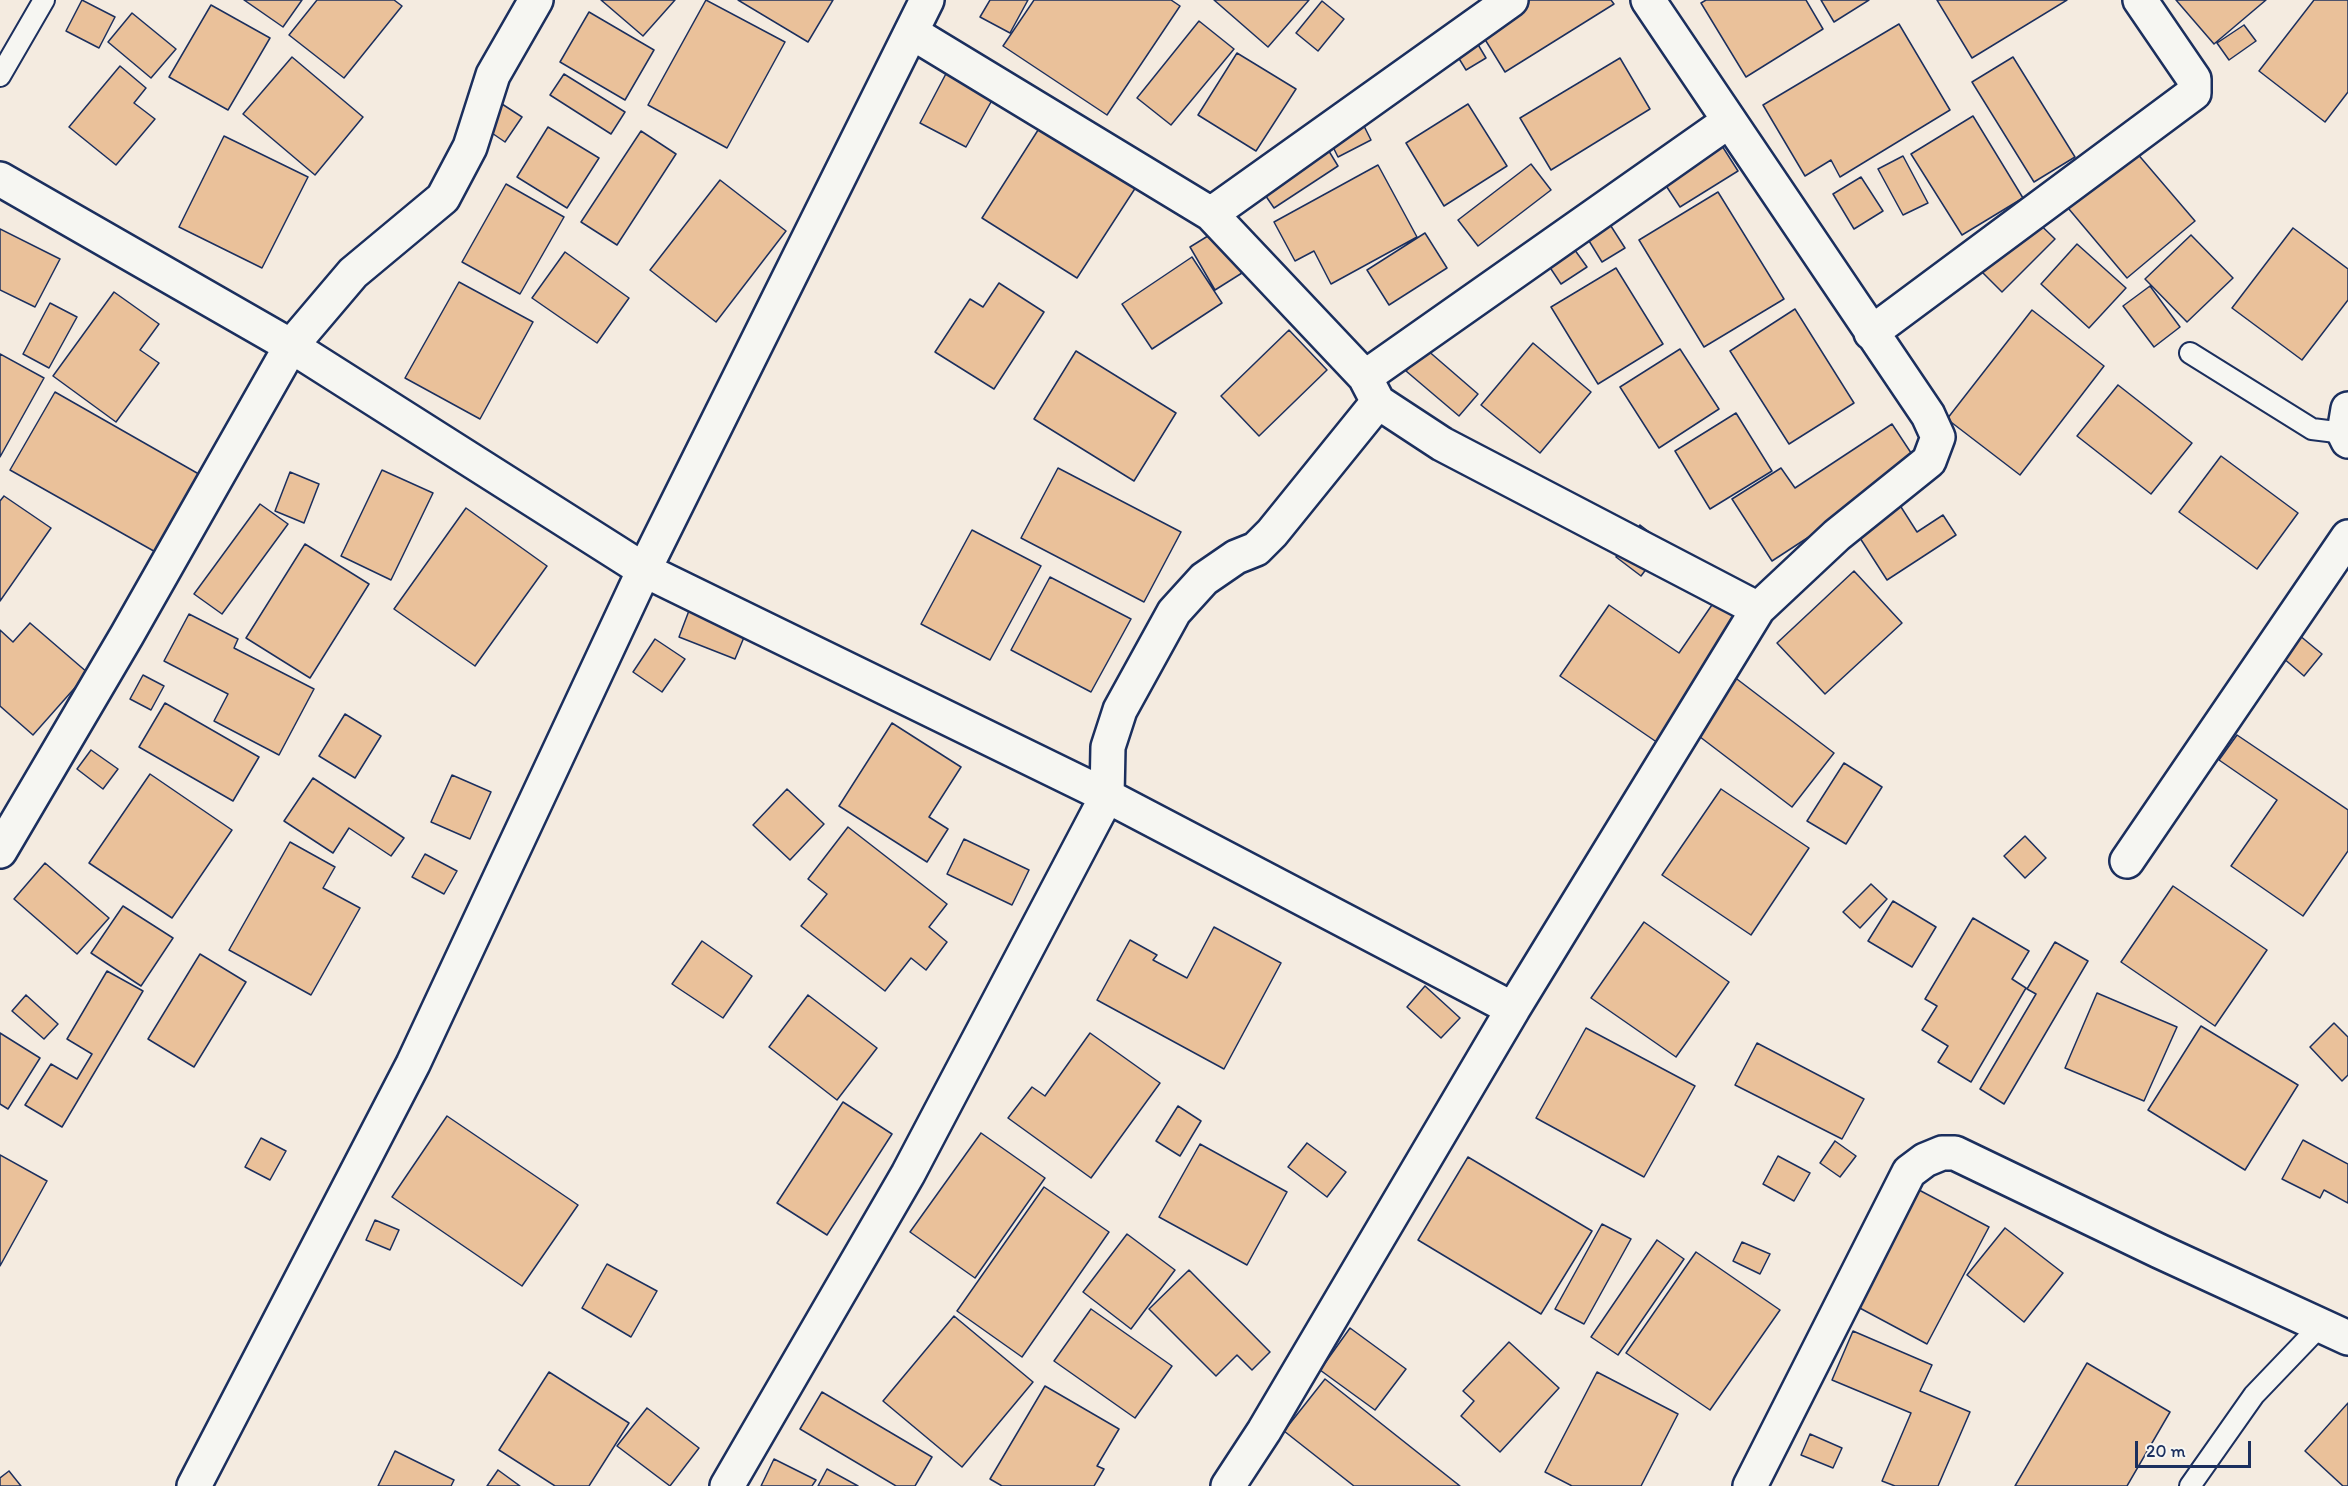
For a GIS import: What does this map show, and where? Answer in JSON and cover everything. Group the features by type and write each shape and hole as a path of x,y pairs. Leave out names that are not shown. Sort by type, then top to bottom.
{"street":[{"path":"0,850 127,635 291,346 353,273 443,198 470,147 493,75 536,0"},
{"path":"194,1486 413,1064 644,570 927,0"},
{"path":"1211,214 1511,0"},
{"path":"1228,1486 1264,1431 1513,1009 1758,609 1837,535 1929,461 1938,437 1928,415 1648,0"},
{"path":"1871,333 2194,93 2194,79 2140,0"},
{"path":"911,32 1211,214 1371,390 1442,444 1758,609"},
{"path":"727,1486 908,1174 1107,796 1108,747 1120,710 1174,612 1204,579 1236,557 1256,549 1272,533 1371,390 1729,122"},
{"path":"0,179 291,346 644,570 1107,796 1513,1009"},
{"path":"2127,861 2348,537"},
{"path":"1750,1486 1909,1172 1925,1160 1942,1153 1955,1153 2159,1251 2334,1331"}],"lane":[{"path":"0,76 44,0"},
{"path":"2190,353 2312,429 2346,428"},
{"path":"2190,1486 2254,1395 2334,1331"}],"building":[{"path":"82,0 115,17 99,48 66,31"},
{"path":"244,0 302,0 283,27"},
{"path":"317,0 394,0 402,6 344,78 289,35"},
{"path":"601,0 675,0 643,36"},
{"path":"706,0 785,42 727,148 648,105"},
{"path":"738,0 833,0 808,42"},
{"path":"990,0 1028,0 1010,33 980,17"},
{"path":"1034,0 1171,0 1180,6 1107,115 1003,46"},
{"path":"1214,0 1309,0 1268,47"},
{"path":"1494,0 1611,0 1614,4 1505,72 1470,15"},
{"path":"1706,0 1806,0 1823,29 1746,77 1701,3"},
{"path":"1821,0 1869,0 1834,22"},
{"path":"1937,0 2067,0 1972,58"},
{"path":"2176,0 2266,0 2214,44"},
{"path":"2314,0 2348,0 2348,92 2325,122 2259,71"},
{"path":"1322,1 1344,19 1318,51 1296,33"},
{"path":"211,5 270,38 228,110 169,77"},
{"path":"589,12 654,50 625,100 560,62"},
{"path":"132,13 176,49 151,78 108,42"},
{"path":"1199,21 1234,49 1171,125 1137,98"},
{"path":"1464,21 1486,58 1466,70 1444,34"},
{"path":"1899,24 1950,110 1840,177 1831,160 1805,176 1763,105"},
{"path":"2244,25 2256,41 2229,60 2217,43"},
{"path":"1237,53 1296,89 1256,151 1198,115"},
{"path":"292,57 363,117 315,175 243,114"},
{"path":"2013,57 2075,157 2034,182 1972,82"},
{"path":"1620,58 1650,109 1551,170 1520,118"},
{"path":"120,66 146,88 134,103 155,119 116,165 69,127"},
{"path":"949,68 996,93 966,147 920,123"},
{"path":"564,74 625,112 611,134 550,95"},
{"path":"502,104 522,117 505,142 486,129"},
{"path":"1468,104 1507,166 1444,206 1406,143"},
{"path":"1358,114 1371,140 1338,157 1325,131"},
{"path":"1973,116 2023,198 1962,235 1911,154"},
{"path":"548,127 599,158 567,208 517,177"},
{"path":"1040,127 1136,187 1077,278 982,218"},
{"path":"641,131 676,154 617,245 581,222"},
{"path":"224,136 308,177 262,268 179,227"},
{"path":"1717,138 1738,171 1680,207 1659,175"},
{"path":"1324,143 1338,166 1274,208 1259,186"},
{"path":"2130,145 2195,221 2127,278 2063,202"},
{"path":"1903,156 1928,203 1903,215 1878,169"},
{"path":"1531,164 1551,190 1478,246 1458,220"},
{"path":"1378,165 1417,237 1331,284 1314,251 1295,261 1274,222"},
{"path":"1861,177 1883,211 1854,229 1833,194"},
{"path":"720,180 786,231 716,322 650,270"},
{"path":"506,184 564,217 520,294 462,262"},
{"path":"1718,192 1784,299 1704,347 1639,240"},
{"path":"2021,206 2055,239 2002,292 1968,258"},
{"path":"1609,223 1625,248 1602,262 1586,236"},
{"path":"2293,228 2348,269 2348,300 2302,360 2232,308"},
{"path":"0,229 60,259 35,307 0,290"},
{"path":"1216,231 1242,273 1215,290 1190,247"},
{"path":"1425,233 1447,268 1389,305 1367,270"},
{"path":"2191,235 2233,278 2187,322 2145,279"},
{"path":"2077,244 2126,288 2089,328 2041,284"},
{"path":"1572,246 1587,267 1561,284 1547,263"},
{"path":"565,252 629,298 597,343 532,298"},
{"path":"1192,257 1222,303 1152,349 1122,304"},
{"path":"1616,268 1663,344 1598,384 1551,307"},
{"path":"459,282 533,322 480,419 405,378"},
{"path":"999,283 1044,312 994,389 935,352 970,299 983,307"},
{"path":"2150,286 2180,327 2154,347 2123,306"},
{"path":"114,292 159,324 140,350 159,363 116,422 53,376"},
{"path":"50,303 77,317 49,368 23,354"},
{"path":"1795,309 1854,403 1789,444 1730,351"},
{"path":"2032,310 2104,366 2020,475 1947,419"},
{"path":"1289,330 1327,370 1259,436 1221,396"},
{"path":"1533,343 1591,392 1540,453 1481,405"},
{"path":"1426,349 1478,394 1459,416 1406,371"},
{"path":"1680,349 1719,409 1659,448 1620,387"},
{"path":"1076,351 1176,413 1134,481 1034,419"},
{"path":"0,354 44,378 0,457"},
{"path":"2118,385 2192,443 2151,494 2077,436"},
{"path":"55,392 204,477 159,554 10,470"},
{"path":"1736,413 1772,471 1710,509 1675,451"},
{"path":"1892,424 1919,465 1772,561 1732,499 1781,468 1795,488"},
{"path":"2221,456 2298,513 2257,569 2179,512"},
{"path":"1058,468 1181,532 1144,602 1021,538"},
{"path":"382,470 433,493 391,580 341,556"},
{"path":"290,472 319,484 304,523 275,511"},
{"path":"4,496 51,528 0,601 0,501"},
{"path":"1894,496 1917,532 1943,515 1956,535 1887,580 1851,524"},
{"path":"260,504 288,524 222,614 194,594"},
{"path":"466,508 547,566 475,666 394,609"},
{"path":"1640,525 1665,544 1641,576 1616,557"},
{"path":"972,530 1041,566 990,660 921,624"},
{"path":"305,544 369,584 310,678 246,638"},
{"path":"1854,571 1902,623 1825,694 1777,643"},
{"path":"1050,577 1131,619 1091,692 1011,650"},
{"path":"1727,583 1758,604 1661,745 1560,676 1609,605 1679,653"},
{"path":"690,608 747,630 735,659 679,637"},
{"path":"189,614 238,639 234,648 314,689 279,755 214,721 228,694 164,661"},
{"path":"30,623 88,673 33,735 0,706 0,630 13,642"},
{"path":"2299,635 2322,654 2304,676 2282,657"},
{"path":"655,639 685,659 662,692 633,672"},
{"path":"1729,673 1834,753 1792,807 1687,727"},
{"path":"143,675 164,686 151,710 130,699"},
{"path":"165,703 259,757 233,801 139,747"},
{"path":"345,714 381,736 355,778 319,756"},
{"path":"892,723 961,767 929,817 948,829 927,862 839,806"},
{"path":"2237,735 2348,810 2348,851 2303,916 2231,866 2277,800 2219,760"},
{"path":"91,750 118,769 103,789 77,769"},
{"path":"1844,763 1882,787 1846,844 1807,821"},
{"path":"150,774 232,830 172,918 89,863"},
{"path":"452,775 491,792 470,839 431,822"},
{"path":"313,778 404,838 391,856 349,828 333,853 284,821"},
{"path":"787,789 824,824 790,860 753,825"},
{"path":"1721,789 1809,848 1751,935 1662,875"},
{"path":"848,827 947,904 929,927 947,942 926,970 911,958 885,991 801,926 827,894 808,879"},
{"path":"2025,836 2046,858 2025,878 2004,856"},
{"path":"964,839 1029,870 1012,905 947,874"},
{"path":"290,842 335,867 323,888 360,908 311,995 229,950"},
{"path":"425,854 457,871 444,894 412,877"},
{"path":"45,863 109,918 77,954 14,899"},
{"path":"1871,884 1887,899 1860,928 1843,912"},
{"path":"2173,886 2267,950 2215,1026 2121,962"},
{"path":"1893,901 1936,927 1912,967 1868,941"},
{"path":"123,906 173,938 141,986 91,953"},
{"path":"1973,918 2029,951 2012,979 2026,988 1971,1082 1938,1062 1948,1046 1922,1030 1937,1006 1925,999"},
{"path":"1644,922 1729,982 1676,1057 1591,998"},
{"path":"1214,927 1281,963 1224,1069 1097,1000 1130,940 1157,955 1153,960 1187,978"},
{"path":"702,941 752,976 723,1018 672,984"},
{"path":"2055,942 2088,961 2004,1104 1980,1089 2036,994 2027,989"},
{"path":"200,954 246,982 194,1067 148,1039"},
{"path":"107,971 143,991 62,1127 25,1105 51,1064 77,1079 92,1054 67,1039"},
{"path":"1425,986 1460,1018 1441,1038 1407,1007"},
{"path":"2097,993 2177,1027 2144,1101 2065,1068"},
{"path":"26,995 58,1024 44,1039 12,1011"},
{"path":"808,995 877,1048 837,1100 769,1047"},
{"path":"2334,1023 2348,1037 2348,1075 2342,1081 2310,1047"},
{"path":"2201,1026 2298,1085 2245,1170 2148,1110"},
{"path":"1586,1028 1695,1086 1644,1177 1536,1118"},
{"path":"0,1033 40,1058 8,1109 0,1104"},
{"path":"1090,1033 1160,1083 1091,1178 1008,1118 1032,1087 1045,1096"},
{"path":"1757,1043 1864,1099 1842,1139 1735,1085"},
{"path":"843,1102 892,1134 827,1235 777,1203"},
{"path":"1178,1106 1201,1121 1180,1156 1156,1141"},
{"path":"447,1116 578,1205 522,1286 392,1197"},
{"path":"981,1133 1045,1178 975,1278 910,1232"},
{"path":"261,1138 286,1151 270,1180 245,1167"},
{"path":"2303,1140 2348,1164 2348,1203 2324,1190 2320,1198 2282,1179"},
{"path":"1835,1141 1856,1156 1840,1177 1820,1163"},
{"path":"1307,1143 1346,1172 1327,1197 1288,1167"},
{"path":"1200,1144 1287,1192 1247,1265 1159,1217"},
{"path":"0,1155 47,1181 0,1266"},
{"path":"1778,1156 1810,1173 1794,1201 1763,1184"},
{"path":"1468,1157 1592,1231 1541,1314 1418,1240"},
{"path":"1044,1187 1109,1232 1022,1357 957,1311"},
{"path":"1919,1190 1989,1227 1927,1344 1856,1306"},
{"path":"375,1220 399,1230 390,1250 366,1240"},
{"path":"1602,1224 1631,1239 1584,1324 1555,1309"},
{"path":"2005,1228 2063,1273 2024,1322 1967,1275"},
{"path":"1127,1234 1175,1270 1131,1329 1083,1292"},
{"path":"1657,1240 1684,1259 1618,1355 1591,1337"},
{"path":"1742,1242 1770,1254 1760,1274 1733,1261"},
{"path":"1696,1252 1780,1310 1710,1410 1626,1353"},
{"path":"607,1264 657,1291 631,1337 582,1308"},
{"path":"1189,1270 1270,1352 1252,1370 1237,1355 1216,1376 1149,1309"},
{"path":"1091,1309 1172,1366 1135,1418 1054,1361"},
{"path":"954,1316 1033,1382 962,1467 883,1401"},
{"path":"1350,1328 1406,1369 1375,1410 1320,1370"},
{"path":"1853,1331 1932,1365 1920,1391 1970,1412 1938,1486 1895,1486 1882,1481 1911,1413 1832,1380"},
{"path":"1509,1342 1559,1388 1500,1452 1461,1416 1474,1401 1463,1391"},
{"path":"2087,1363 2170,1412 2127,1486 2015,1486"},
{"path":"549,1372 629,1423 589,1486 555,1486 499,1450"},
{"path":"1597,1372 1678,1414 1641,1486 1572,1486 1545,1472"},
{"path":"1325,1379 1460,1486 1354,1486 1284,1431"},
{"path":"1045,1386 1119,1429 1097,1466 1104,1469 1094,1486 1002,1486 990,1479"},
{"path":"822,1392 932,1457 915,1486 896,1486 800,1429"},
{"path":"2348,1403 2348,1486 2343,1486 2305,1451"},
{"path":"647,1408 699,1448 670,1486 617,1446"},
{"path":"1810,1434 1842,1448 1833,1468 1801,1455"},
{"path":"395,1451 454,1480 451,1486 378,1486"},
{"path":"774,1459 816,1480 812,1486 761,1486"},
{"path":"827,1469 858,1486 818,1486"},
{"path":"498,1470 520,1486 487,1486"},
{"path":"9,1471 21,1486 0,1486 0,1478"}]}
